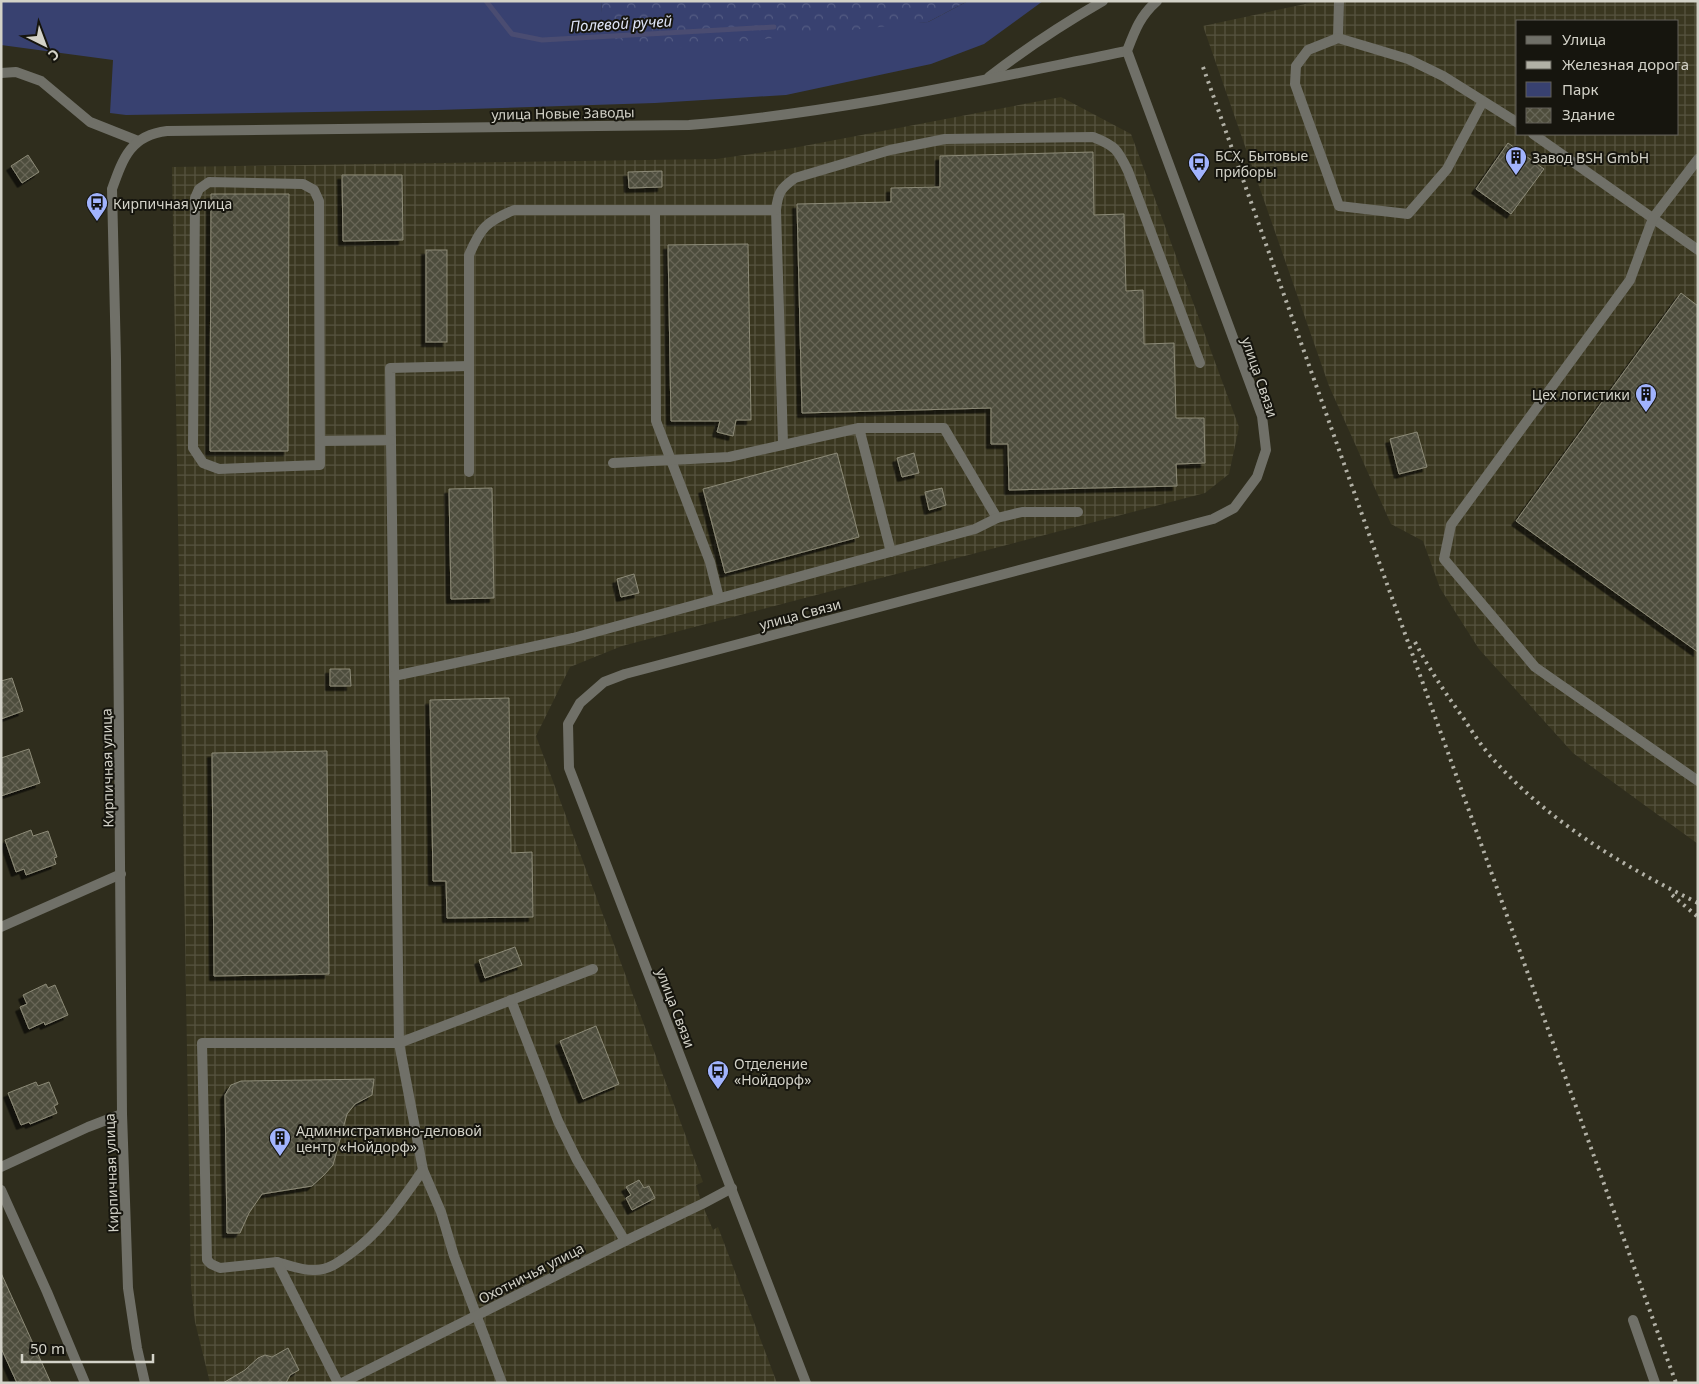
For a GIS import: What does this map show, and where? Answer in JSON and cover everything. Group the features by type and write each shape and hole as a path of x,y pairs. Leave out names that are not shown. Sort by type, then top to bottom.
{"street":[{"name":"улица Новые Заводы","path":"986,80 1010,60 1059,27 1103,1"},
{"path":"1128,50 1138,24 1148,9 1157,1"},
{"path":"1338,38 1340,1"},
{"path":"1483,100 1447,169 1408,214 1339,206 1295,84 1296,66 1308,50 1338,38 1408,59 1443,76 1483,100 1516,123"},
{"name":"улица Новые Заводы","path":"126,155 138,141 156,132 168,131 690,125 787,116 986,80 1128,50"},
{"name":"улица Связи","path":"806,1383 569,768 568,724 580,704 598,687 604,682 625,674 1213,519 1234,508 1257,477 1266,450 1262,416 1128,50"},
{"path":"1,73 16,72 41,81 90,122 138,141"},
{"path":"1534,135 1698,250"},
{"path":"783,444 777,196 784,186 795,178 890,150 944,139 1094,137 1110,143 1121,155 1128,171 1200,363"},
{"name":"Кирпичная улица","path":"126,155 119,165 112,189 116,359 122,1114 128,1288 137,1348 145,1383"},
{"path":"1698,158 1653,218 1630,280 1451,526 1444,559 1535,667 1698,781"},
{"path":"209,182 303,184 314,190 319,201 320,441 320,465 219,469 203,463 194,448 195,198 199,189 209,182"},
{"path":"469,472 469,255 477,236 492,220 514,210 776,210"},
{"path":"656,210 656,421 710,562 720,598"},
{"path":"469,366 390,368 399,1043 423,1170 441,1212 454,1256 502,1383"},
{"path":"859,428 892,552"},
{"path":"613,463 729,456 859,428 944,428 997,518"},
{"path":"320,441 391,440"},
{"path":"394,676 573,638 975,530 997,518 1022,512 1078,512"},
{"path":"1,927 121,874"},
{"path":"423,1170 379,1230 335,1265 313,1270 277,1262 220,1268 211,1264 207,1260 202,1043 399,1043 593,969"},
{"path":"511,1000 558,1121 577,1160 625,1241"},
{"path":"1,1167 88,1126 122,1114"},
{"name":"Охотничья улица","path":"342,1383 732,1188"},
{"path":"1,1190 85,1383"},
{"path":"277,1262 338,1383"},
{"path":"1633,1320 1655,1383"}],"shaded area":[{"path":"1319,1 1698,1 1698,844 1573,753 1479,649 1440,588 1423,541 1391,524 1329,386 1203,26"},
{"path":"1061,97 1131,134 1239,427 1229,474 1205,493 622,646 570,667 536,736 703,1182 696,1185 702,1204 713,1230 718,1227 777,1383 210,1383 195,1322 191,1287 172,167 716,159 793,148"}],"green space":[{"path":"1,1 602,1 600,36 928,22 968,1 1043,1 984,44 931,64 786,95 655,103 438,110 126,115 110,113 113,60 1,45"},
{"path":"602,1 968,1 928,22 668,49 599,36"}],"building":[{"name":"Завод BSH GmbH","path":"1508,143 1544,169 1511,214 1476,189"},
{"path":"1093,152 1094,215 1124,214 1126,291 1143,290 1144,344 1174,343 1176,418 1204,418 1205,463 1176,464 1177,486 1009,490 1008,444 991,444 991,408 802,413 797,204 891,202 891,188 940,187 940,156"},
{"path":"28,155 39,172 22,183 11,166"},
{"path":"662,171 662,187 629,188 628,172"},
{"path":"342,175 402,175 403,240 343,241"},
{"path":"211,194 289,194 288,451 210,451"},
{"path":"748,244 751,420 736,420 733,436 717,432 720,421 671,421 668,245"},
{"path":"426,250 447,250 447,342 426,342"},
{"name":"Цех логистики","path":"1681,293 1698,306 1698,652 1516,521"},
{"path":"1417,432 1427,467 1399,474 1390,439"},
{"path":"837,453 859,537 725,573 703,489"},
{"path":"914,453 919,473 902,477 897,458"},
{"path":"492,488 494,598 451,599 449,489"},
{"path":"942,488 946,505 929,510 925,492"},
{"path":"634,574 639,593 621,597 617,579"},
{"path":"330,669 350,669 351,686 330,686"},
{"path":"12,678 23,711 1,719 1,681"},
{"path":"509,698 511,853 532,852 533,917 447,918 446,881 433,881 430,700"},
{"path":"29,749 40,783 1,796 1,758"},
{"path":"327,751 329,974 214,976 212,753"},
{"path":"31,830 33,836 48,831 57,857 54,858 56,864 26,875 24,869 16,872 5,840"},
{"path":"515,947 522,965 485,978 479,960"},
{"path":"46,984 48,988 55,985 68,1015 45,1025 44,1022 29,1029 20,1007 27,1004 23,995"},
{"path":"596,1026 619,1084 583,1099 560,1041"},
{"name":"Административно-деловой центр «Нойдорф»","path":"374,1079 372,1095 355,1104 347,1114 333,1165 324,1175 312,1186 262,1194 249,1213 240,1233 227,1233 225,1095 231,1085 241,1081"},
{"path":"36,1082 38,1086 49,1082 58,1104 54,1106 57,1113 30,1124 29,1122 21,1125 8,1093"},
{"path":"639,1180 644,1188 649,1186 655,1198 632,1210 626,1198 631,1195 626,1187"},
{"path":"1,1273 51,1383 17,1383 1,1348"},
{"path":"288,1348 299,1370 290,1375 286,1383 223,1383 245,1370 258,1358 265,1355 272,1357"}],"waterway":[{"name":"Полевой ручей","path":"486,1 512,34 542,40 774,27"}],"railway":[{"path":"1203,67 1370,537 1676,1383"},
{"path":"1415,642 1438,681 1485,750 1515,782 1538,803 1588,841 1642,874 1698,903"},
{"path":"1672,895 1698,917"}],"place":[{"name":"Завод BSH GmbH","path":"1516,176"},
{"name":"БСХ, Бытовые приборы","path":"1199,182"},
{"name":"Кирпичная улица","path":"97,222"},
{"name":"Цех логистики","path":"1646,413"},
{"name":"Отделение «Нойдорф»","path":"718,1090"},
{"name":"Административно-деловой центр «Нойдорф»","path":"280,1157"}]}
